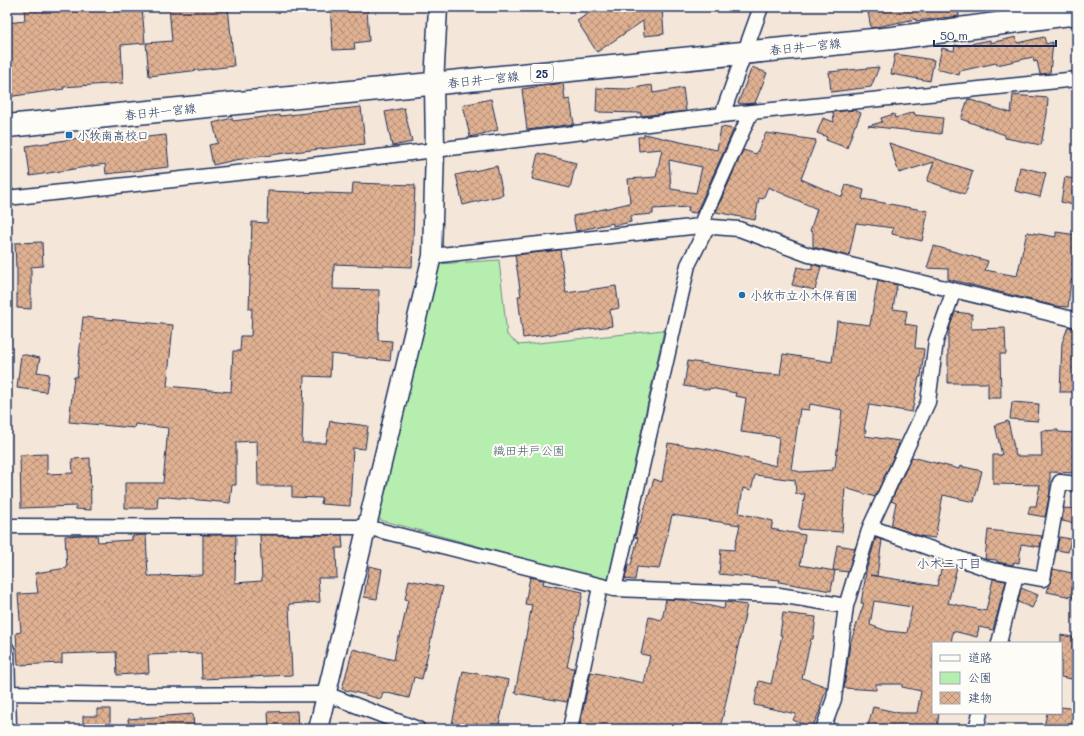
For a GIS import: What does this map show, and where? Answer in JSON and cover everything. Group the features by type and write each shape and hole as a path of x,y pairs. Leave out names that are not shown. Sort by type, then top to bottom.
{"main road":[{"name":"春日井一宮線","path":"7,126 893,38 1044,13 1077,13"}],"street":[{"path":"318,729 432,256 435,149 434,84 438,7"},
{"path":"722,115 761,7"},
{"path":"7,198 320,164 722,115 1077,79"},
{"path":"570,729 688,264 751,112"},
{"path":"432,256 704,226 739,229 809,254 1077,320"},
{"path":"823,729 834,699 846,606 870,527 928,402 936,341 954,290"},
{"path":"870,527 991,570 1043,579 1060,482 1077,484"},
{"path":"7,526 366,526 607,588 779,595 846,606"},
{"path":"999,642 1016,575"},
{"path":"7,649 8,729"},
{"path":"8,693 138,695 326,694 418,729"},
{"path":"976,729 980,714"}],"green space":[{"name":"織田井戸公園","path":"499,260 507,335 519,345 664,330 608,581 377,519 438,264"}],"building":[{"path":"24,7 142,7 145,43 121,45 123,83 63,87 64,89 7,97 7,23 25,21"},
{"path":"169,7 228,7 234,66 149,76 146,43 172,41"},
{"path":"330,7 367,7 369,41 354,43 355,49 333,50"},
{"path":"598,7 664,7 662,8 664,34 644,36 643,21 597,52 577,21"},
{"path":"867,7 958,7 959,16 916,21 916,19 871,28"},
{"path":"1016,37 1017,43 1044,37 1046,44 1053,42 1050,73 1040,74 1037,61 1034,62 1033,57 960,71 959,75 937,69 942,48 954,51 955,45 960,46 990,40 990,43"},
{"path":"895,54 934,60 930,81 891,74"},
{"path":"752,67 767,73 755,103 738,103"},
{"path":"879,67 871,87 831,92 829,72"},
{"path":"563,83 565,100 570,99 574,124 527,130 522,89"},
{"path":"652,85 653,93 683,88 686,111 641,116 641,113 596,112 597,88 627,89"},
{"path":"1013,95 1048,98 1047,114 1041,145 1005,138 1005,135 961,119 968,99 1011,113"},
{"path":"491,99 498,130 470,137 463,105"},
{"path":"361,107 365,144 285,153 235,160 213,165 209,145 218,143 213,123 232,118 233,121"},
{"path":"404,108 412,142 392,146 385,112"},
{"path":"854,110 861,113 847,148 826,140 827,137 817,133 823,118 834,122 833,112"},
{"path":"914,112 915,115 943,118 941,134 868,126 882,122 881,118 894,114 895,118"},
{"path":"721,127 734,129 696,213 688,212 689,207 653,209 653,214 630,216 631,222 613,226 613,223 576,231 573,216 630,203 628,179 656,177 662,149 639,151 638,137 644,137 644,134 717,150","holes":["669,160 702,167 696,193 671,189"]},
{"path":"766,133 816,140 801,179 842,197 846,185 864,190 862,199 928,211 922,241 892,234 893,228 856,223 849,256 813,247 813,232 810,231 817,209 768,187 763,199 759,198 755,220 716,212 743,150 756,154"},
{"path":"107,134 108,141 166,135 169,167 106,174 105,164 30,176 26,146"},
{"path":"889,143 973,171 965,194 927,181 934,162 899,173"},
{"path":"538,153 576,163 570,188 532,179"},
{"path":"497,166 503,195 463,205 456,175"},
{"path":"1020,167 1046,173 1040,197 1015,191"},
{"path":"1065,177 1077,180 1077,206 1061,202"},
{"path":"353,183 415,185 412,267 334,264 333,289 379,290 378,340 392,341 390,361 331,354 330,377 304,376 302,443 326,443 330,421 368,426 365,449 353,448 350,506 321,504 322,498 292,497 292,486 258,486 257,441 236,442 236,485 232,485 230,503 158,496 157,508 125,508 125,483 163,483 168,428 135,424 134,428 69,422 74,377 77,377 83,317 173,325 167,386 231,392 233,351 240,351 241,336 251,336 252,309 249,309 252,222 267,223 268,191 352,194"},
{"path":"1027,232 1056,237 1056,232 1077,235 1077,280 1071,280 1068,307 1055,306 948,279 948,269 927,268 934,246 988,261 985,270 1017,276"},
{"path":"42,242 43,266 31,267 31,309 17,308 17,268 15,243"},
{"path":"560,250 566,293 616,286 619,308 610,310 612,326 523,338 518,296 521,296 515,255"},
{"path":"812,264 821,267 815,290 792,285 797,267 812,270"},
{"path":"878,280 897,285 893,309 907,311 905,324 917,326 915,348 924,349 921,377 919,377 912,412 869,405 864,430 866,430 865,436 899,441 898,447 875,497 845,488 842,532 798,529 805,494 796,494 795,480 755,475 751,490 743,488 739,513 773,521 771,529 805,535 800,565 835,571 831,591 779,582 780,580 719,574 721,549 734,550 740,525 672,515 659,569 637,567 635,580 625,579 628,565 631,565 638,538 635,537 638,523 640,523 654,479 662,482 668,443 708,449 776,466 779,437 741,432 746,398 735,396 736,393 710,388 709,390 684,386 688,361 753,371 752,373 780,375 783,354 832,362 837,321 870,325","holes":["810,404 842,410 835,467 833,467 833,470 800,472 791,469 800,409 809,410"]},
{"path":"955,312 972,314 971,329 1005,328 1006,354 1000,354 1001,398 988,398 988,383 948,383 948,335"},
{"path":"1068,327 1076,328 1074,392 1060,392 1062,343"},
{"path":"21,354 40,358 37,372 49,374 46,392 17,388"},
{"path":"1012,402 1039,404 1038,421 1010,419"},
{"path":"1008,421 1016,456 1042,456 1041,431 1058,430 1058,432 1077,433 1077,473 1050,472 1050,492 1045,517 1028,514 1030,506 1036,506 1040,485 993,484 993,455 1002,455 995,425"},
{"path":"47,454 47,474 73,473 72,459 90,458 91,510 76,509 76,506 21,508 20,455"},
{"path":"912,457 959,469 960,466 982,471 974,502 943,495 935,538 920,536 891,526 896,503 891,501"},
{"path":"1064,508 1077,509 1077,524 1062,521"},
{"path":"988,530 1042,536 1040,547 1021,544 1019,563 1014,562 1013,565 997,562 997,560 985,559"},
{"path":"97,535 98,542 132,540 132,536 146,535 148,576 203,575 203,535 236,535 235,583 262,581 260,535 342,535 343,548 336,548 337,578 318,578 320,602 289,604 292,675 202,679 201,653 148,655 149,673 117,675 116,652 62,654 62,663 18,665 16,633 21,632 18,594 38,593 35,573 67,568 65,536"},
{"path":"1059,537 1071,539 1068,552 1057,550"},
{"path":"876,538 882,540 877,576 870,575 937,586 943,562 957,567 948,603 986,611 993,579 1006,581 993,630 979,627 977,637 953,631 951,642 932,642 932,714 939,714 937,729 867,729 873,707 900,713 917,713 921,691 902,687 902,684 876,684 876,690 844,688 850,644 864,603 861,603 866,574","holes":["874,601 912,607 907,633 887,631 870,625"]},
{"path":"837,545 855,548 848,572 833,570"},
{"path":"369,566 382,569 377,599 364,597"},
{"path":"1053,569 1077,574 1077,598 1047,592"},
{"path":"530,577 544,580 543,584 583,592 567,667 574,668 567,702 515,693 532,605 525,604"},
{"path":"409,580 443,587 422,679 414,677 409,698 383,692 381,699 342,689 353,649 394,660 398,637 400,637 408,600 405,599"},
{"path":"1021,588 1038,595 1032,608 1018,602"},
{"path":"666,599 683,600 724,609 725,602 747,605 720,729 579,729 591,672 644,683 650,656 641,654 649,617 662,620"},
{"path":"783,613 816,617 813,639 811,639 802,678 827,687 821,708 812,728 793,720 796,714 754,705 759,681 771,684 782,635 780,635"},
{"path":"1061,635 1077,638 1077,680 1062,677"},
{"path":"463,671 509,680 498,729 451,729"},
{"path":"1062,707 1077,709 1077,729 1057,729 1044,727 1047,714 1062,714"},
{"path":"97,709 110,709 110,729 83,729 83,716 97,716"},
{"path":"297,711 298,729 269,729 268,712"},
{"path":"193,714 194,729 129,729 128,719"}],"place":[{"name":"小牧南高校口","path":"69,135"},
{"name":"小牧市立小木保育園","path":"742,295"}],"district":[{"name":"小木二丁目","path":"949,562"}]}
